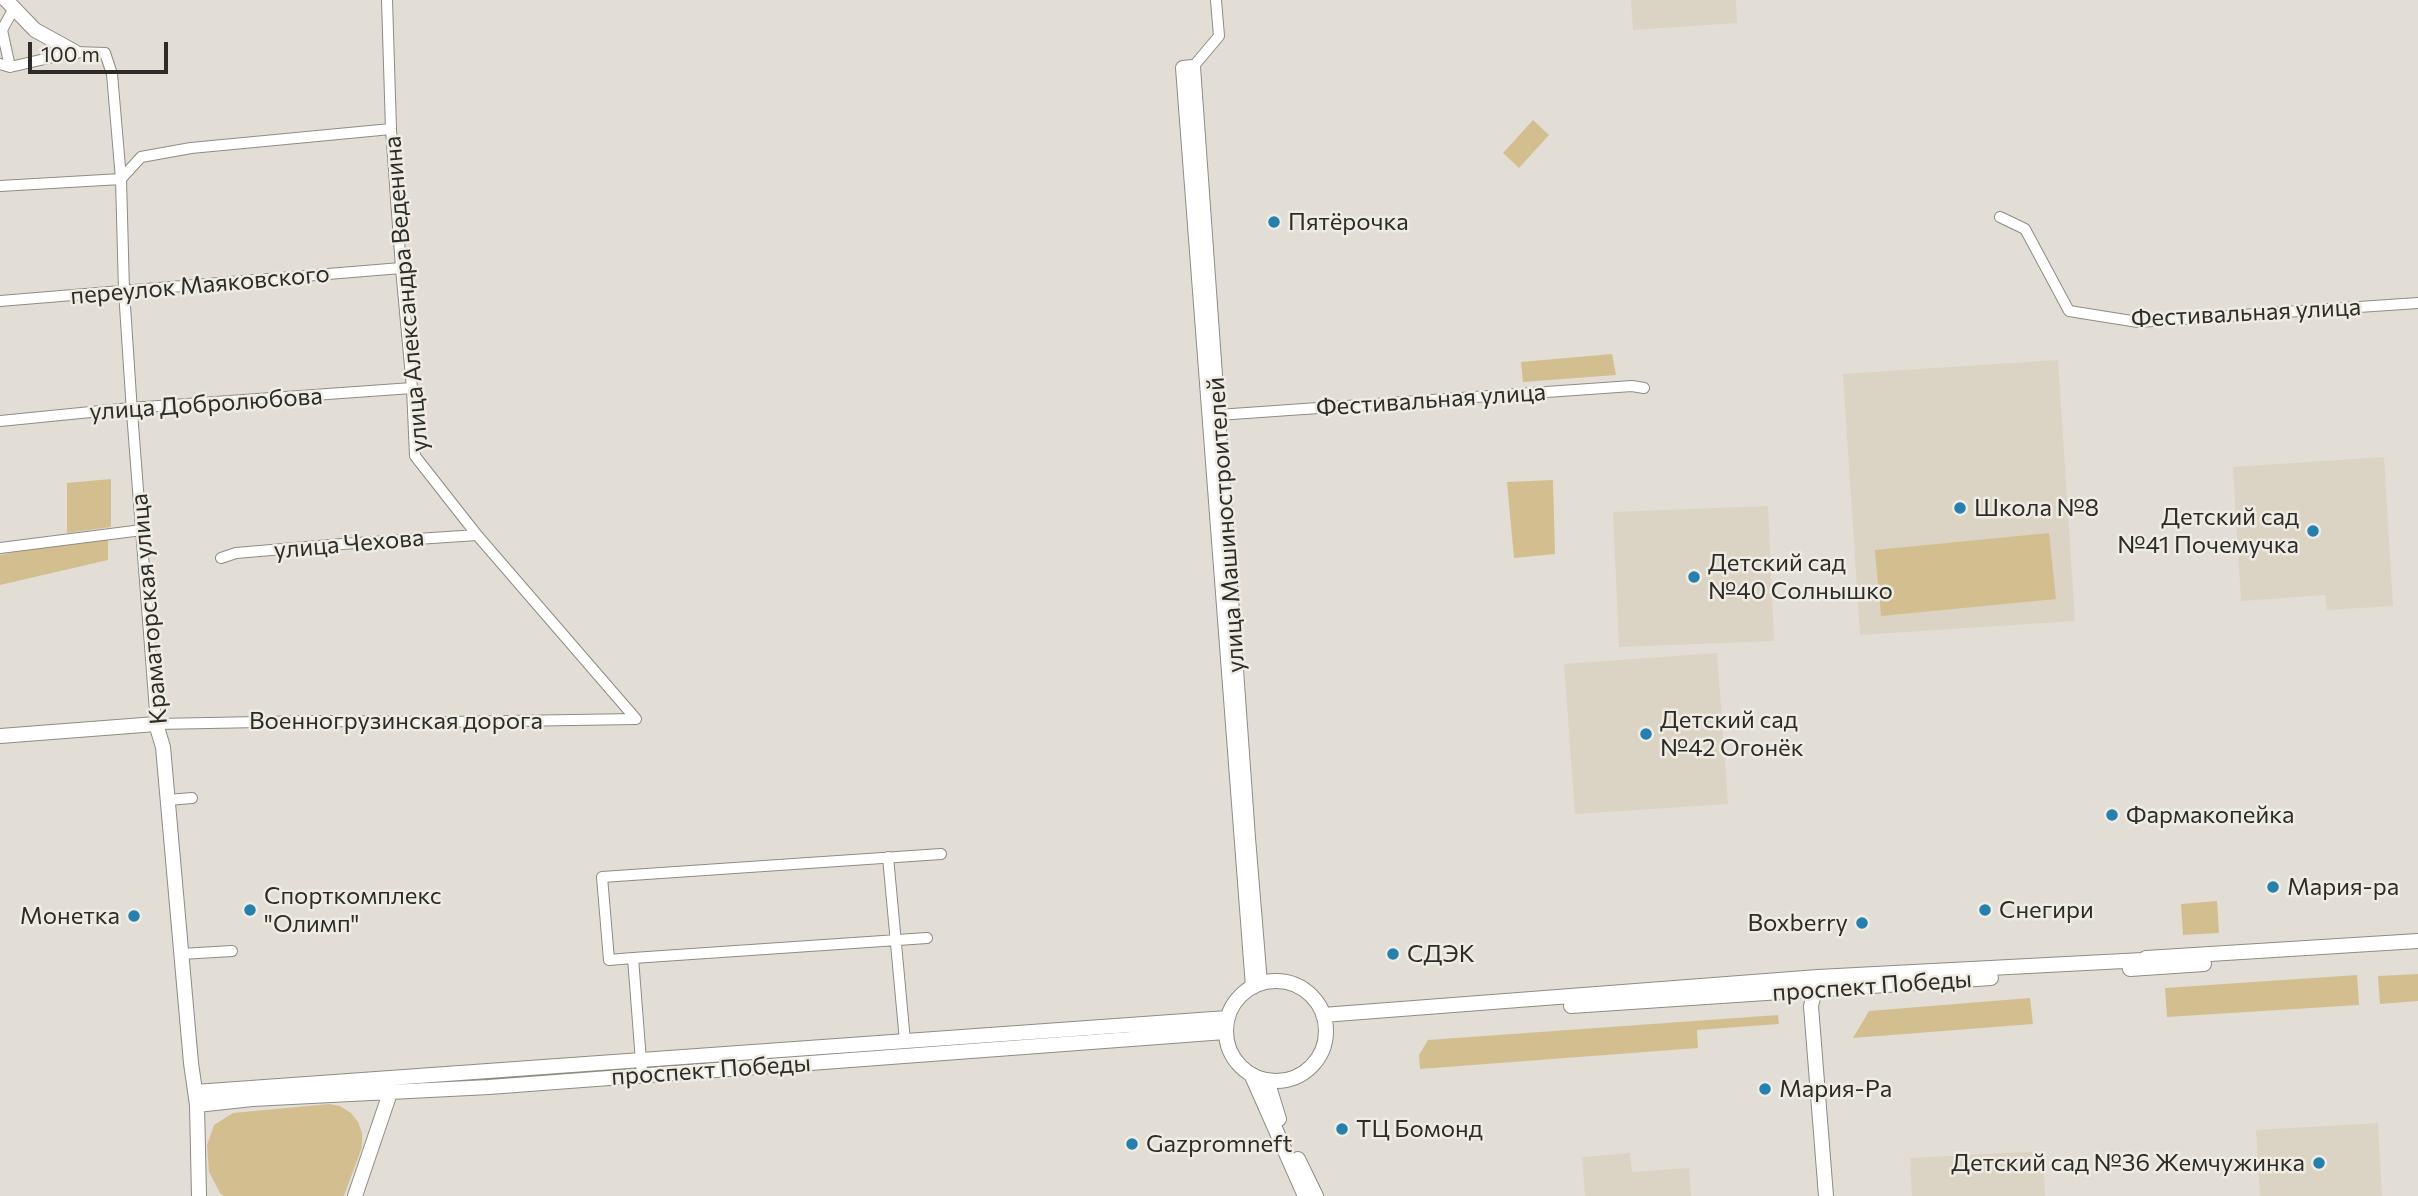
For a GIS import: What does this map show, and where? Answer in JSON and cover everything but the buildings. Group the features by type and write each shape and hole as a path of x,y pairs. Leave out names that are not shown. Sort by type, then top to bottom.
{"main road":[{"path":"10,4 35,30 75,52"},
{"name":"улица Машиностроителей","path":"1193,67 1219,415 1256,985"},
{"path":"1193,67 1184,68 1256,985"},
{"path":"0,736 156,724"},
{"name":"Краматорская улица","path":"156,724 163,747 196,1098 199,1196"},
{"path":"1324,1018 1818,977 2143,960 2418,941"},
{"name":"проспект Победы","path":"1324,1018 2175,966 2395,947 2418,948"},
{"path":"1274,980 1302,987 1313,996 1324,1018 1326,1038 1321,1053 1312,1066 1299,1076 1267,1080 1251,1074 1238,1064 1229,1049 1226,1025 1233,1004 1242,993 1256,985 1274,980"},
{"path":"1815,989 1811,1006 1826,1196"},
{"path":"641,1067 905,1041 1226,1025"},
{"name":"проспект Победы","path":"196,1098 252,1099 388,1086 1226,1025"},
{"path":"1251,1074 1305,1196"},
{"path":"1267,1080 1281,1125 1316,1196"},
{"path":"355,1196 388,1086"}],"street":[{"name":"улица Александра Веденина","path":"387,0 391,129 415,456 477,535 636,719"},
{"path":"1193,67 1219,36 1216,0"},
{"path":"10,4 2,30 5,66 75,52"},
{"name":"Краматорская улица","path":"75,52 105,53 112,74 121,179 131,408 156,724"},
{"path":"0,186 121,179 141,157 191,148 391,129"},
{"name":"Фестивальная улица","path":"2000,217 2025,229 2069,311 2138,322 2418,303"},
{"name":"переулок Маяковского","path":"0,301 401,268"},
{"name":"Фестивальная улица","path":"1219,415 1632,386 1644,388"},
{"name":"улица Добролюбова","path":"0,421 131,408 412,388"},
{"path":"0,548 142,530"},
{"name":"улица Чехова","path":"221,558 236,553 477,535"},
{"name":"Военногрузинская дорога","path":"156,724 636,719"},
{"path":"168,800 192,798"},
{"path":"928,938 609,960 602,877 942,854"},
{"path":"888,858 905,1041"},
{"path":"181,954 232,951"},
{"path":"633,958 641,1067"}],"shaded area":[{"path":"1631,0 1736,0 1737,23 1633,30"},
{"path":"1533,120 1549,135 1519,168 1503,153"},
{"path":"1612,354 1616,375 1523,382 1521,362"},
{"name":"Школа №8","path":"2058,360 2075,621 1860,635 1843,374"},
{"name":"Детский сад №41 Почемучка","path":"2384,457 2393,606 2327,610 2325,595 2241,601 2233,467"},
{"path":"111,479 111,527 67,533 67,483"},
{"path":"1553,480 1555,554 1514,558 1507,482"},
{"name":"Детский сад №40 Солнышко","path":"1768,506 1774,641 1619,647 1613,512"},
{"path":"108,533 108,560 0,585 0,555"},
{"path":"2049,533 2056,599 1881,616 1875,550"},
{"name":"Детский сад №42 Огонёк","path":"1717,653 1728,804 1575,814 1564,664"},
{"path":"2217,901 2219,933 2183,935 2181,904"},
{"path":"2418,974 2418,1001 2380,1004 2378,976"},
{"path":"2357,975 2359,1005 2167,1017 2165,988"},
{"path":"2030,998 2033,1024 1853,1038 1869,1011"},
{"path":"1778,1015 1779,1024 1697,1030 1698,1048 1420,1069 1419,1055 1428,1040"},
{"path":"329,1104 340,1106 351,1113 362,1133 362,1147 344,1196 224,1196 220,1193 209,1172 207,1145 214,1125 233,1113"},
{"name":"Детский сад №36 Жемчужинка","path":"2378,1123 2382,1196 2260,1196 2256,1130"},
{"path":"2043,1151 2045,1196 1912,1196 1910,1158"},
{"path":"1630,1153 1632,1172 1689,1168 1691,1196 1585,1196 1582,1157"}],"place":[{"name":"Пятёрочка","path":"1274,222"},
{"name":"Школа №8","path":"1960,508"},
{"name":"Детский сад №41 Почемучка","path":"2313,531"},
{"name":"Детский сад №40 Солнышко","path":"1694,577"},
{"name":"Детский сад №42 Огонёк","path":"1646,734"},
{"name":"Фармакопейка","path":"2112,815"},
{"name":"Мария-ра","path":"2273,887"},
{"name":"Спорткомплекс \"Олимп\"","path":"250,910"},
{"name":"Снегири","path":"1985,910"},
{"name":"Монетка","path":"134,916"},
{"name":"Boxberry","path":"1862,923"},
{"name":"СДЭК","path":"1393,954"},
{"name":"Мария-Ра","path":"1765,1089"},
{"name":"ТЦ Бомонд","path":"1342,1129"},
{"name":"Gazpromneft","path":"1132,1144"},
{"name":"Детский сад №36 Жемчужинка","path":"2319,1163"}]}
